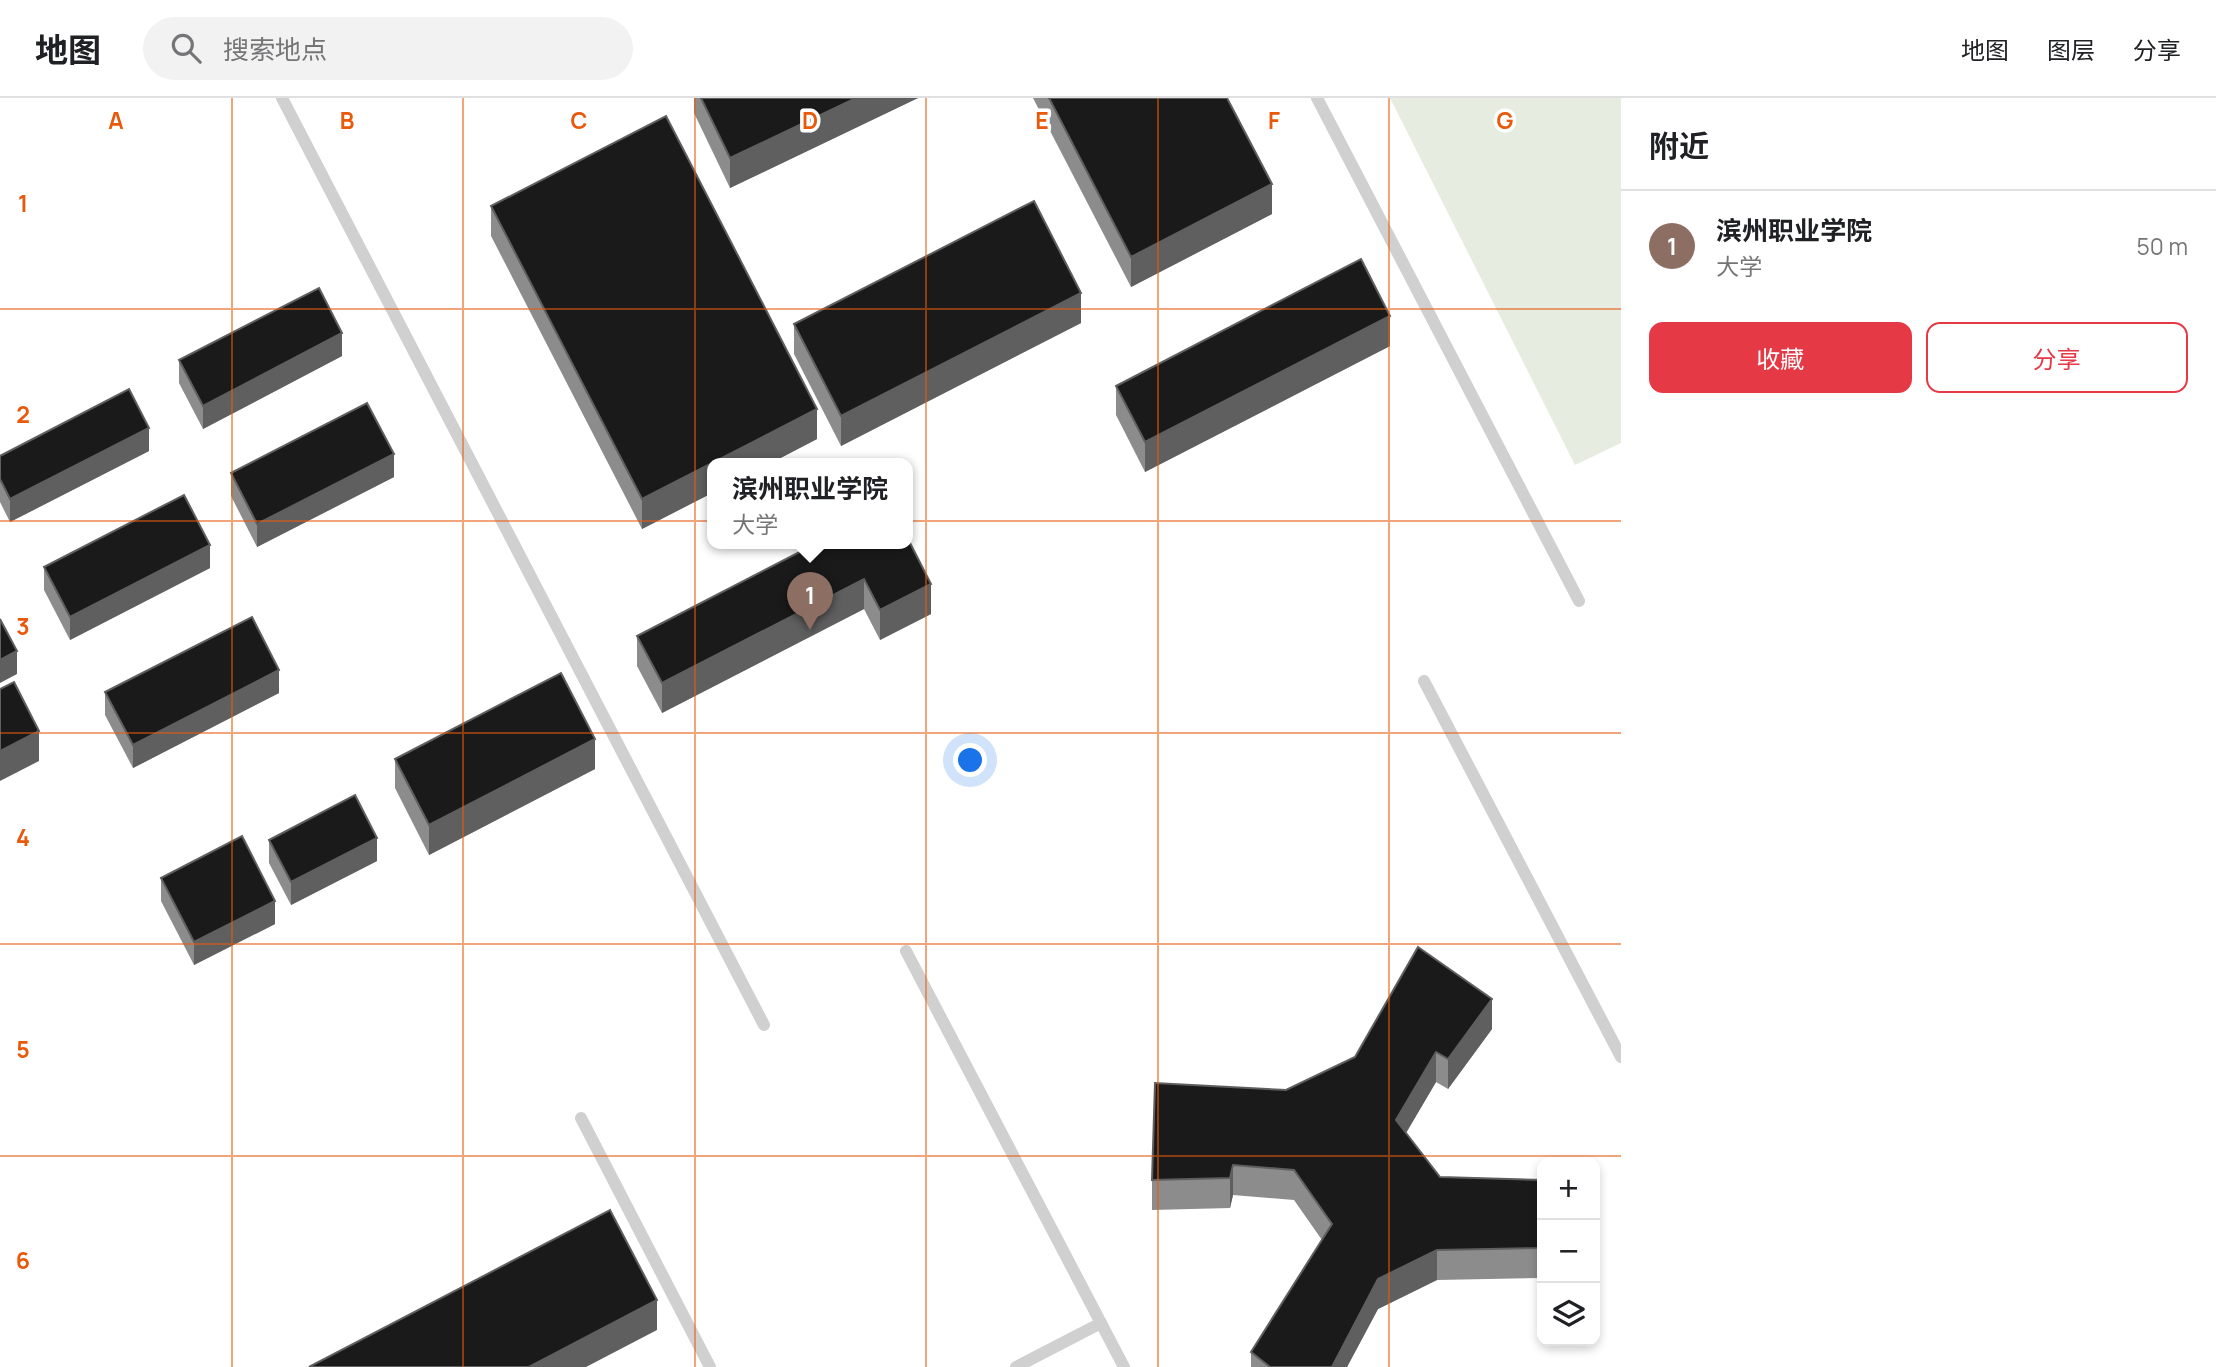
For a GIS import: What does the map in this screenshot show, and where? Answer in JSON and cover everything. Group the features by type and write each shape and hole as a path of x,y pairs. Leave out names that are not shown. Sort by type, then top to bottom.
{"lane":[{"path":"282,98 764,1025"},
{"path":"1317,98 1578,601"},
{"path":"1424,681 1620,1054"},
{"path":"906,951 1124,1367"},
{"path":"581,1118 710,1367"},
{"path":"1016,1367 1101,1323"}],"shaded area":[{"path":"1390,98 1621,98 1621,443 1575,465"}],"building":[{"path":"701,98 856,98 730,158"},
{"path":"1049,98 1227,98 1272,184 1131,257"},
{"path":"666,116 817,409 722,458 707,458 707,466 642,499 491,206"},
{"path":"1034,201 1081,293 841,416 794,324"},
{"path":"1361,259 1390,316 1145,442 1116,386"},
{"path":"319,288 342,333 203,406 179,360"},
{"path":"129,389 149,428 10,499 0,479 0,456"},
{"path":"367,403 394,454 257,524 231,473"},
{"path":"184,495 210,545 70,617 44,567"},
{"path":"805,549 913,549 931,584 880,610 864,579 662,683 637,636"},
{"path":"252,617 279,670 133,745 105,692"},
{"path":"0,619 17,651 0,660"},
{"path":"561,673 595,739 429,825 395,759"},
{"path":"14,682 39,731 0,751 0,689"},
{"path":"355,795 377,838 291,882 269,840"},
{"path":"242,836 275,901 194,942 161,878"},
{"path":"1418,947 1492,999 1448,1059 1436,1052 1396,1120 1440,1177 1537,1180 1537,1248 1437,1250 1378,1279 1332,1367 1270,1367 1251,1352 1332,1224 1294,1170 1233,1165 1230,1178 1152,1180 1155,1083 1286,1090 1355,1057"},
{"path":"610,1210 657,1300 529,1367 309,1367"}],"place":[{"name":"滨州职业学院","path":"810,630"}]}
